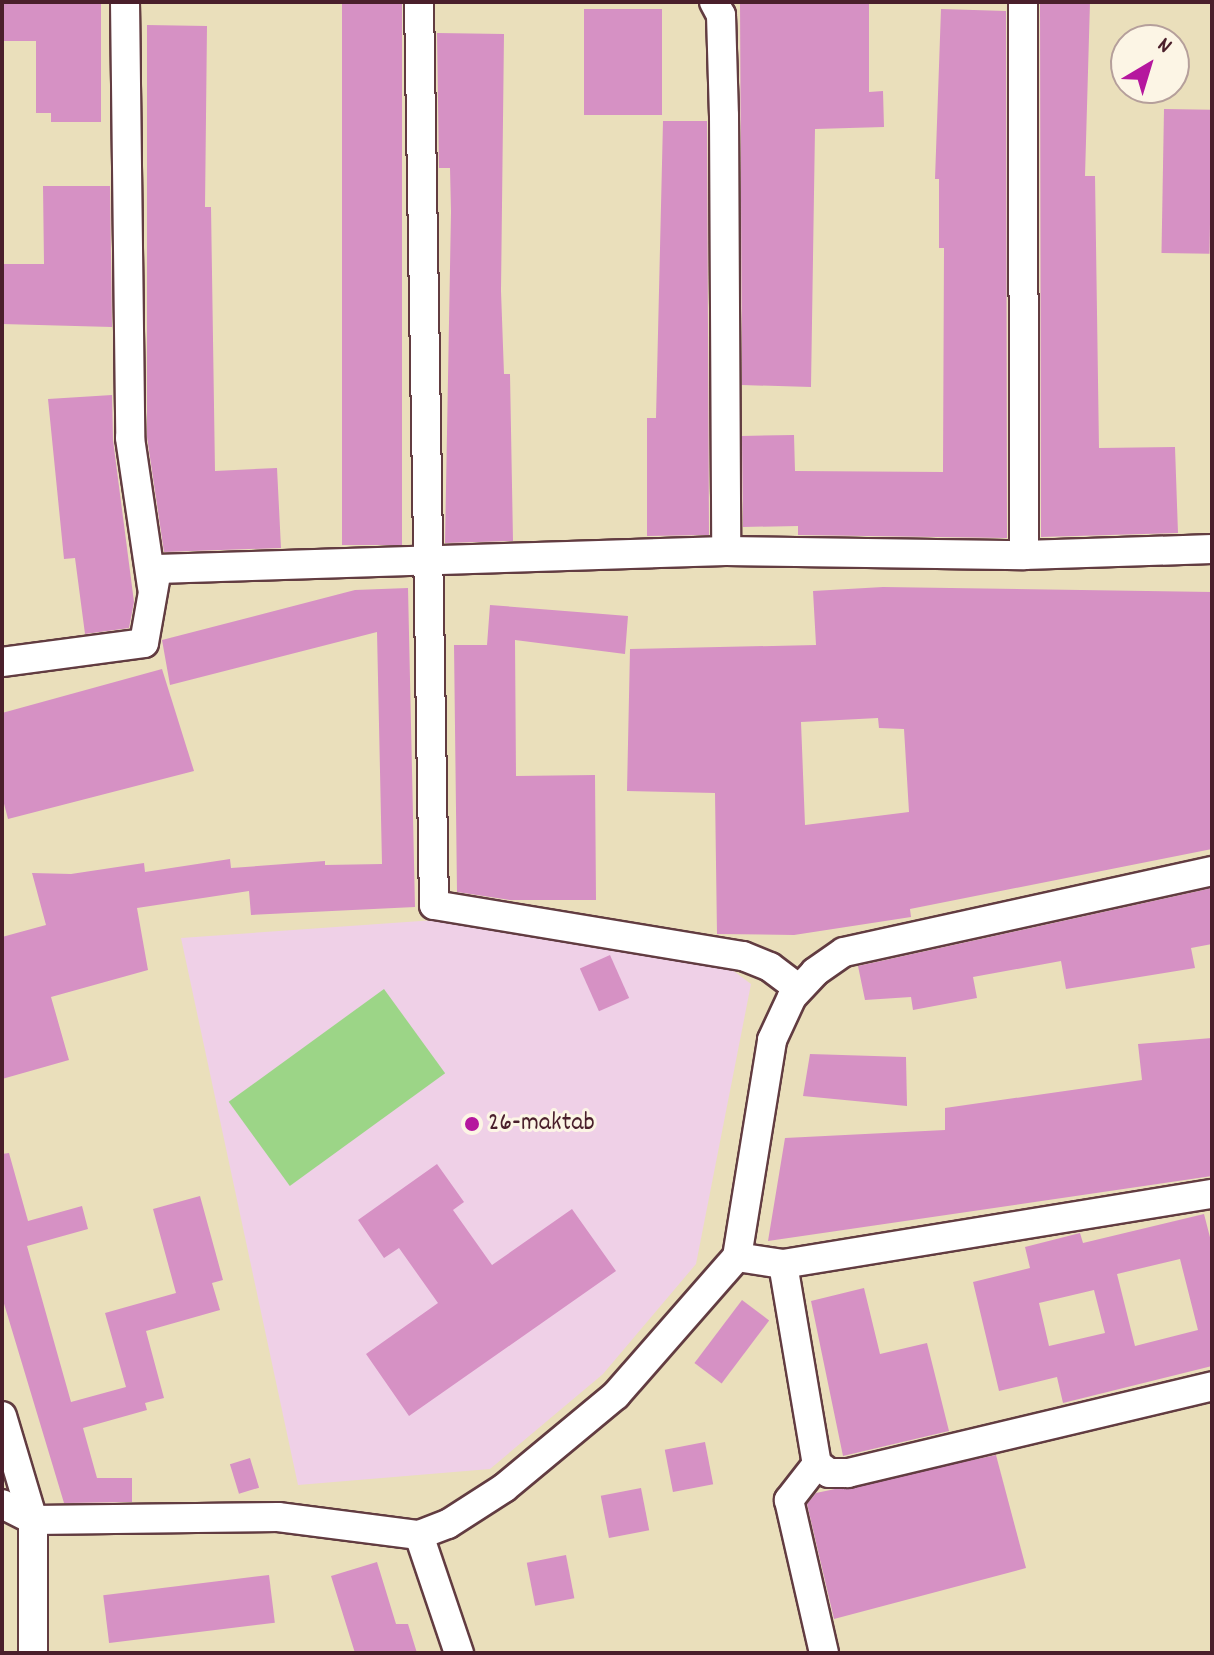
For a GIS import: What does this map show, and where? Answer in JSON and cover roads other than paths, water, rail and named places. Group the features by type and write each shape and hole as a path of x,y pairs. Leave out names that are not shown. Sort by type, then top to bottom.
{"street":[{"path":"125,2 130,438 154,599"},
{"path":"419,2 434,905 743,956 770,967 799,989"},
{"path":"714,2 721,15 724,116 726,551"},
{"path":"1023,2 1024,555"},
{"path":"2,662 144,643 157,569 726,551 1024,555 1212,549"},
{"path":"2,1504 33,1520 278,1517 419,1535 476,1508 616,1395 737,1257 772,1040 799,989 844,952 1212,871"},
{"path":"737,1257 783,1264 1212,1194"},
{"path":"783,1264 817,1464 829,1473 848,1473 1212,1386"},
{"path":"2,1416 33,1520 33,1653"},
{"path":"817,1464 789,1500 824,1653"},
{"path":"419,1535 459,1653"}],"place":[{"name":"26-maktab","path":"472,1124"}]}
